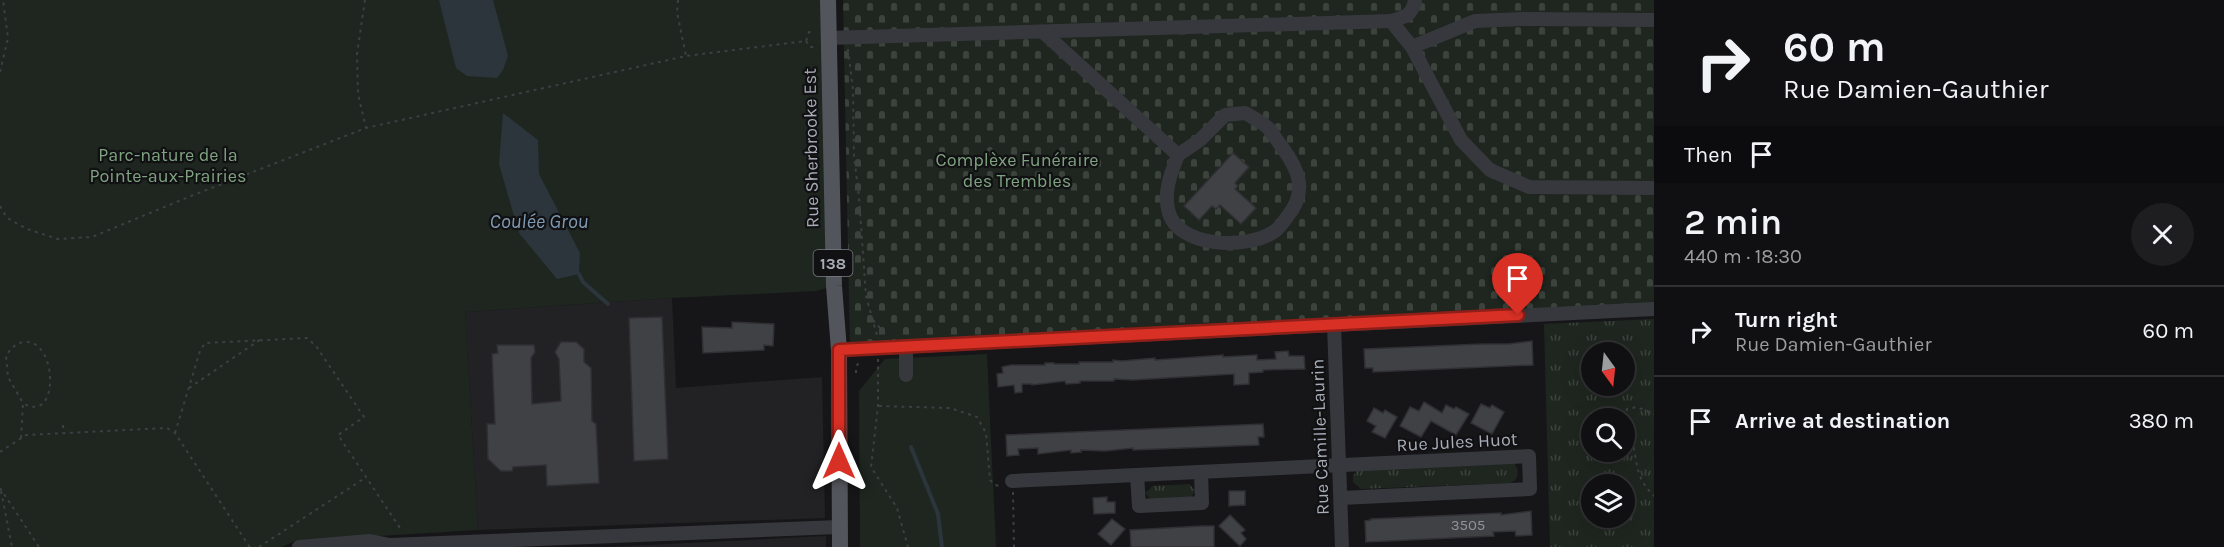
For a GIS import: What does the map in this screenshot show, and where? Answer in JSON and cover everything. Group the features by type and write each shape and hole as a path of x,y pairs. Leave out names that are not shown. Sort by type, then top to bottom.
{"main road":[{"name":"Rue Sherbrooke Est","path":"828,0 834,286 839,350 840,547"}],"street":[{"path":"828,38 1391,21 1404,17 1413,10 1415,0"},
{"path":"1412,47 1475,21 1523,19 1654,21"},
{"path":"1391,21 1412,47 1461,140 1490,170 1528,187 1654,188"},
{"path":"1043,32 1178,155"},
{"path":"1245,113 1268,128 1287,153 1300,181 1297,205 1275,231 1249,241 1220,243 1188,235 1174,223 1168,211 1168,181 1178,155 1200,140 1226,115 1245,113"},
{"path":"839,350 1654,309"},
{"name":"Rue Camille-Laurin","path":"1334,325 1342,547"},
{"path":"906,346 906,375"},
{"name":"Rue Jules Huot","path":"1007,484 1137,475 1529,456 1530,489 1341,498"},
{"path":"1137,475 1139,506 1202,503 1201,472"},
{"path":"299,547 370,541 388,546 839,526"},
{"path":"656,534 663,547"}],"path":[{"path":"0,72 8,38 3,0"},
{"path":"365,0 357,54 358,94 366,128"},
{"path":"678,0 677,12 686,56"},
{"path":"806,41 809,32"},
{"path":"0,206 7,218 27,229 58,239 92,237 366,128 686,56 806,41"},
{"path":"806,41 810,47"},
{"path":"848,48 853,90 854,156 866,296 878,339"},
{"path":"872,318 889,340"},
{"path":"175,433 200,351 205,343 307,338 316,346 364,417 338,435 402,531"},
{"path":"189,388 261,339"},
{"path":"21,438 23,403 9,377 6,356 15,346 28,342 36,344 44,353 49,372 49,394 41,406 28,406 23,403"},
{"path":"878,358 878,406 870,467 897,508 908,547"},
{"path":"856,373 856,367 863,360"},
{"path":"878,406 950,408 965,411 977,417 986,433 990,480 995,485 1007,484 1014,547"},
{"path":"1632,408 1637,407 1654,414"},
{"path":"63,425 63,433"},
{"path":"0,452 27,435 167,428 175,433 248,547 257,547 365,478"},
{"path":"1635,453 1636,469 1642,482 1654,496"},
{"path":"0,489 12,547"},
{"path":"0,489 39,547"}],"shaded area":[{"path":"672,298 676,388 822,377 825,518 478,530 465,312"},
{"path":"826,536 826,547 608,547 628,546"}],"green space":[{"name":"Parc-nature de la Pointe-aux-Prairies","path":"0,0 828,0 834,286 816,291 465,312 478,530 295,541 282,547 0,547"},
{"name":"Complèxe Funéraire des Trembles","path":"843,0 1654,0 1654,305 850,346"},
{"path":"1654,319 1654,547 1550,547 1544,324"},
{"path":"987,354 996,547 860,547 859,391 885,359"},
{"path":"1514,463 1518,475 1510,483 1360,489 1353,482 1353,476 1358,469"},
{"path":"1190,484 1193,489 1196,489 1191,498 1150,499 1145,492 1152,486"}],"water":[{"path":"439,0 493,0 508,56 497,78 467,76 456,68"},
{"name":"Coulée Grou","path":"503,113 538,140 539,174 580,253 579,274 557,279 519,233 499,164"}],"building":[{"path":"1233,153 1249,167 1235,183 1238,186 1235,189 1256,208 1241,224 1220,205 1216,209 1212,206 1199,220 1184,206"},
{"path":"662,317 668,459 634,461 629,318"},
{"path":"732,322 774,324 773,346 764,345 764,350 703,353 702,327 732,328"},
{"path":"1532,341 1533,365 1373,372 1373,368 1365,368 1364,349 1509,344"},
{"path":"561,342 576,342 584,349 584,362 591,368 592,421 596,424 599,483 547,486 546,465 513,467 512,471 501,471 488,459 487,424 495,424 492,354 498,353 497,345 534,345 535,352 531,358 532,404 561,401 559,359 555,352"},
{"path":"1288,351 1289,356 1304,356 1305,369 1263,370 1263,372 1249,373 1249,384 1234,385 1234,374 1080,381 1080,383 1066,384 1065,381 1022,384 1022,392 1015,393 1014,385 998,387 997,374 1003,373 1002,367 1011,365 1079,364 1079,362 1223,355 1223,357 1257,355 1257,360 1276,359 1275,352"},
{"path":"1424,402 1442,413 1446,405 1469,414 1456,435 1431,421 1421,437 1400,426 1410,407 1419,411"},
{"path":"1481,404 1490,408 1492,405 1504,412 1492,434 1471,423"},
{"path":"1374,408 1383,413 1385,410 1397,417 1385,438 1372,432 1376,426 1367,421"},
{"path":"1263,424 1264,437 1258,437 1259,445 1081,450 1081,452 1071,453 1071,450 1038,454 1038,448 1018,449 1019,455 1007,456 1006,435"},
{"path":"1229,491 1245,491 1245,505 1229,506"},
{"path":"1107,497 1107,502 1115,502 1115,513 1094,514 1093,498"},
{"path":"1531,511 1532,535 1516,536 1515,531 1493,532 1494,536 1366,542 1365,521 1371,519 1501,513 1501,515"},
{"path":"1230,515 1245,530 1241,533 1246,539 1240,546 1219,526"},
{"path":"1112,519 1125,529 1111,545 1098,534"},
{"path":"1214,526 1214,547 1131,547 1130,530"}],"waterway":[{"name":"Coulée Grou","path":"579,274 583,282 608,304"},
{"name":"Coulée Grou","path":"911,447 938,514 942,547"}],"route":[{"path":"839,461 839,350 1518,315"}]}
